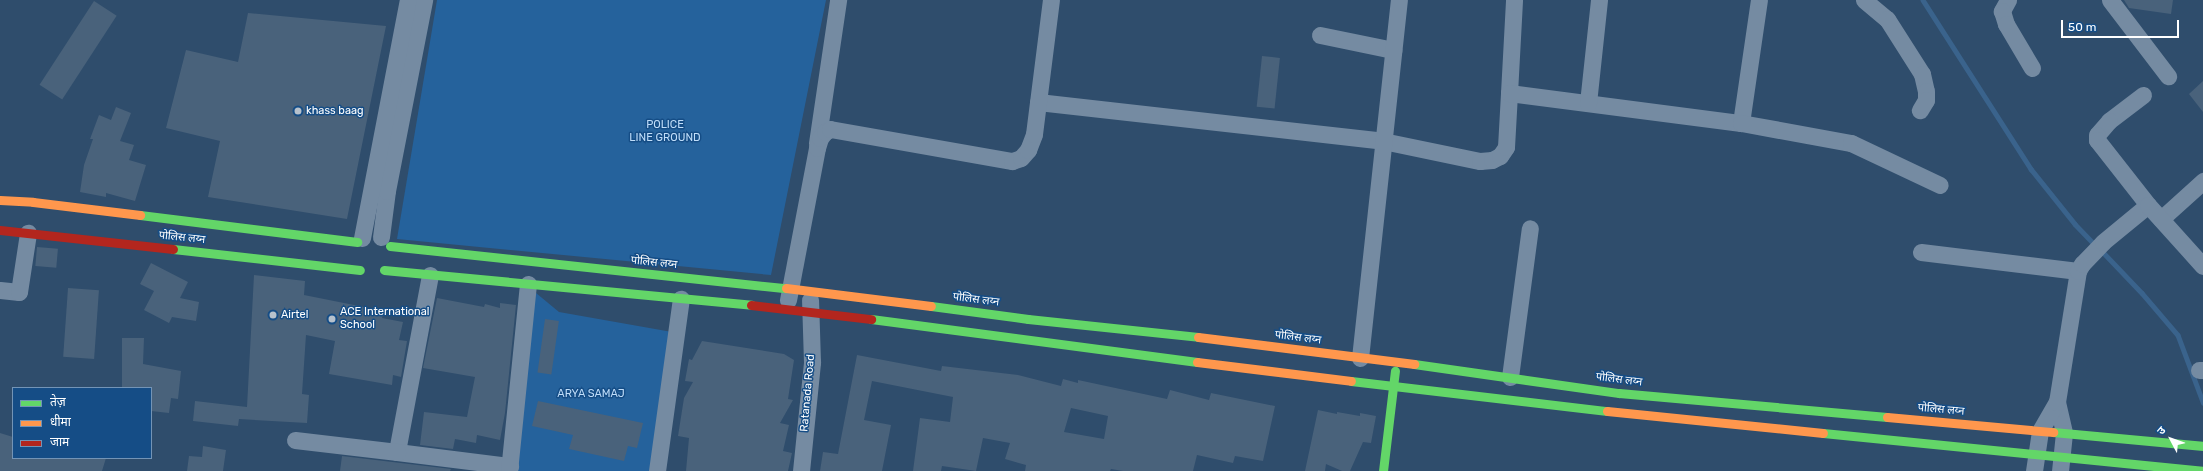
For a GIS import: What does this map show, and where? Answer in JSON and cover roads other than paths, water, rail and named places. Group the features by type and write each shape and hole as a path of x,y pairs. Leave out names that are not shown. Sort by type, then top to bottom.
{"street":[{"path":"408,0 360,240 353,257 366,273 384,270 788,308 1017,337 1139,355 1612,412 2036,454 2061,464 2202,471"},
{"path":"384,270 391,259 385,242 387,191 424,0"},
{"path":"788,308 789,289 817,148 838,0"},
{"path":"817,148 820,138 830,129 1012,161 1021,158 1028,150 1034,134 1051,0"},
{"path":"1360,358 1399,0"},
{"path":"1038,102 1383,141 1480,161 1492,160 1500,156 1506,147 1514,0"},
{"path":"1588,103 1599,0"},
{"path":"1741,123 1759,0"},
{"path":"1864,0 1887,19 1922,74 1926,91 1926,100 1920,110"},
{"path":"2008,0 2002,11 2006,24 2032,68"},
{"path":"2110,0 2168,76"},
{"path":"1320,35 1393,50"},
{"path":"1510,93 1741,123 1851,143 1940,186"},
{"path":"2143,95 2109,121 2097,135 2097,140 2148,205 2203,266"},
{"path":"2161,219 2203,181"},
{"name":"पोलिस लय्न","path":"0,200 33,202 360,240"},
{"path":"2034,471 2040,431 2057,402 2080,267 2103,242 2148,205"},
{"path":"1510,377 1530,228"},
{"name":"पोलिस लय्न","path":"0,230 366,273"},
{"path":"0,290 19,292 28,233"},
{"path":"360,240 375,235 385,242"},
{"name":"पोलिस लय्न","path":"385,242 810,291 1360,358 1396,361 1619,393 2203,446"},
{"path":"1921,252 2080,267"},
{"path":"397,452 430,275"},
{"path":"295,440 397,452 509,468 528,284"},
{"name":"Ratanada Road","path":"801,471 812,362 810,291"},
{"path":"657,471 681,299"},
{"path":"1383,471 1396,361"},
{"path":"2057,402 2064,433 2061,464"}],"waterway":[{"path":"1923,0 2031,169 2075,224 2095,245"},
{"path":"2101,250 2142,293 2178,335 2203,402"}],"place":[{"name":"khass baag","path":"298,111"},
{"name":"Airtel","path":"273,315"},
{"name":"ACE International School","path":"332,319"}],"park label":[{"name":"POLICE LINE GROUND","path":"665,132"},
{"name":"ARYA SAMAJ","path":"591,394"}]}
